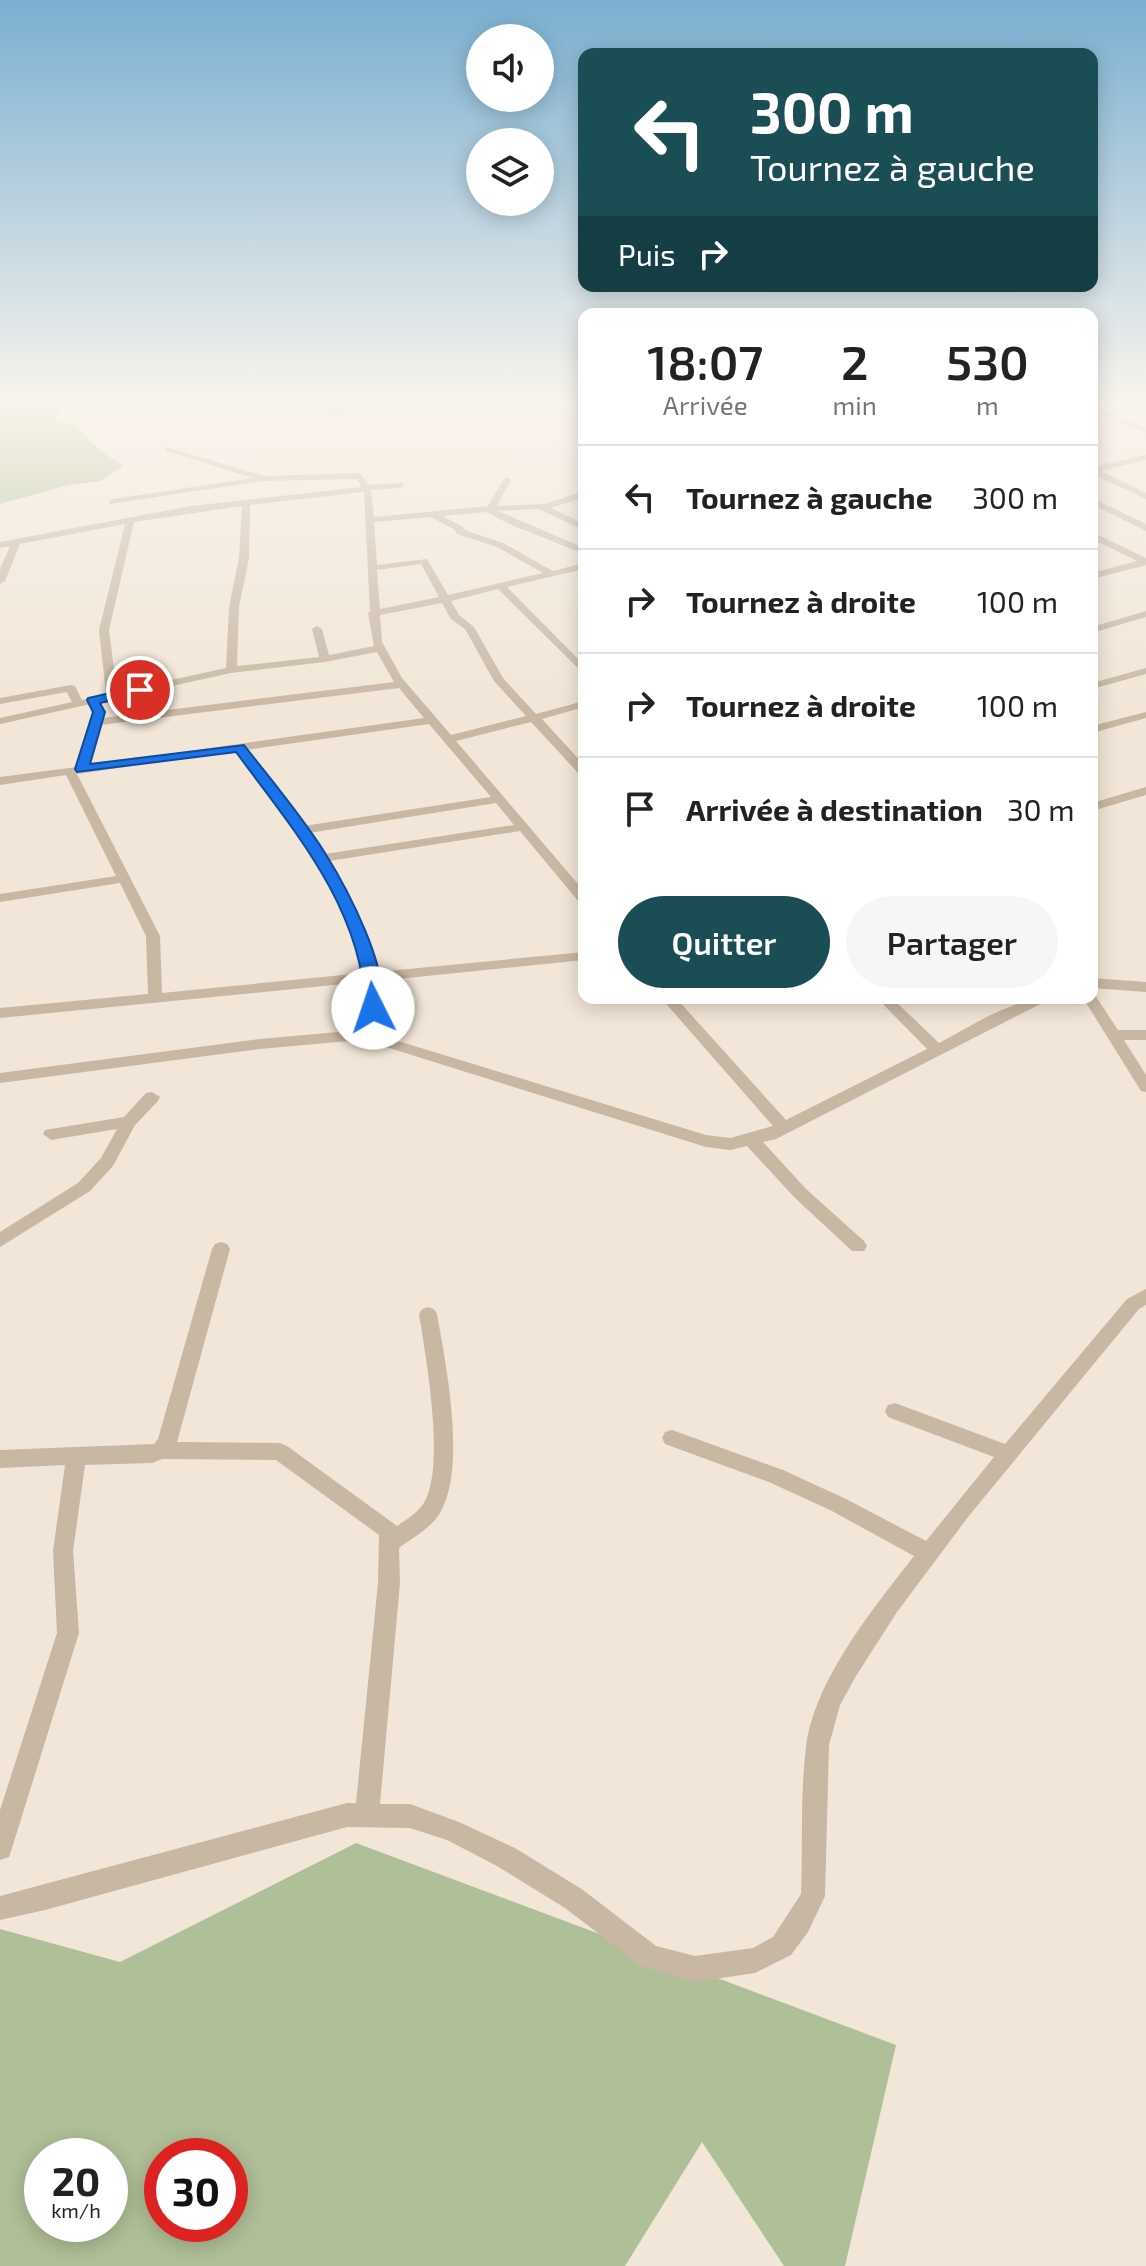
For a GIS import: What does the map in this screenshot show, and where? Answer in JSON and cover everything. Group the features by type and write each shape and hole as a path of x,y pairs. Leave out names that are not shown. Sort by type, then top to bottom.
{"street":[{"path":"0,545 191,509 238,505"},
{"path":"231,670 234,607 242,574 246,505"},
{"path":"368,505 373,613 379,648 403,684 449,739 524,827 578,884"},
{"path":"369,520 489,508 542,508 552,505"},
{"path":"1099,505 1146,528"},
{"path":"489,508 510,521 578,549"},
{"path":"542,508 578,524"},
{"path":"432,514 460,529 460,532 500,545 550,573"},
{"path":"112,696 104,630 130,522"},
{"path":"1098,538 1146,562 1098,574"},
{"path":"0,580 16,542"},
{"path":"373,568 424,561 455,617 469,627 498,679 578,766"},
{"path":"373,613 578,567"},
{"path":"500,586 578,665"},
{"path":"1098,628 1146,614"},
{"path":"317,629 325,659"},
{"path":"0,721 231,670 325,659 379,648"},
{"path":"1098,685 1146,671"},
{"path":"1098,679 1105,683"},
{"path":"96,722 403,684"},
{"path":"0,701 71,688 78,704"},
{"path":"93,700 99,712 76,770 153,936 155,995"},
{"path":"449,739 578,706"},
{"path":"1098,728 1146,715"},
{"path":"0,781 434,720"},
{"path":"239,748 321,858 355,926 372,975 378,1041"},
{"path":"1098,805 1146,791"},
{"path":"301,830 500,799"},
{"path":"321,858 524,827"},
{"path":"0,898 126,878"},
{"path":"0,1013 155,995 578,957"},
{"path":"1098,982 1146,987"},
{"path":"673,1004 784,1128"},
{"path":"890,1004 937,1050"},
{"path":"0,1078 260,1044 349,1036 378,1041 706,1141 730,1144 752,1141 784,1128 1033,1004"},
{"path":"1094,1004 1146,1087"},
{"path":"1112,1035 1146,1035"},
{"path":"0,1240 84,1187 107,1162 129,1122 152,1097"},
{"path":"51,1134 129,1122"},
{"path":"752,1141 800,1193 858,1246"},
{"path":"161,1450 167,1443 221,1249"},
{"path":"0,1908 332,1818 410,1816 465,1836 506,1857 574,1899 650,1957 695,1969 755,1960 782,1946 813,1896 818,1745 830,1702 848,1668 928,1553 1133,1304 1146,1296"},
{"path":"390,1543 433,1508 443,1471 436,1359 428,1314"},
{"path":"895,1411 1010,1454"},
{"path":"672,1438 776,1476 839,1505 928,1553"},
{"path":"0,1459 152,1454 161,1450 280,1452 389,1531 389,1583 367,1815"},
{"path":"0,1848 68,1633 63,1551 76,1455"}],"green space":[{"path":"356,1843 896,2045 845,2266 784,2266 702,2142 625,2266 0,2266 0,1929 120,1962"}],"route":[{"path":"140,690 93,700 99,712 82,769 239,748 318,853 338,889 368,959 373,1008"}]}
